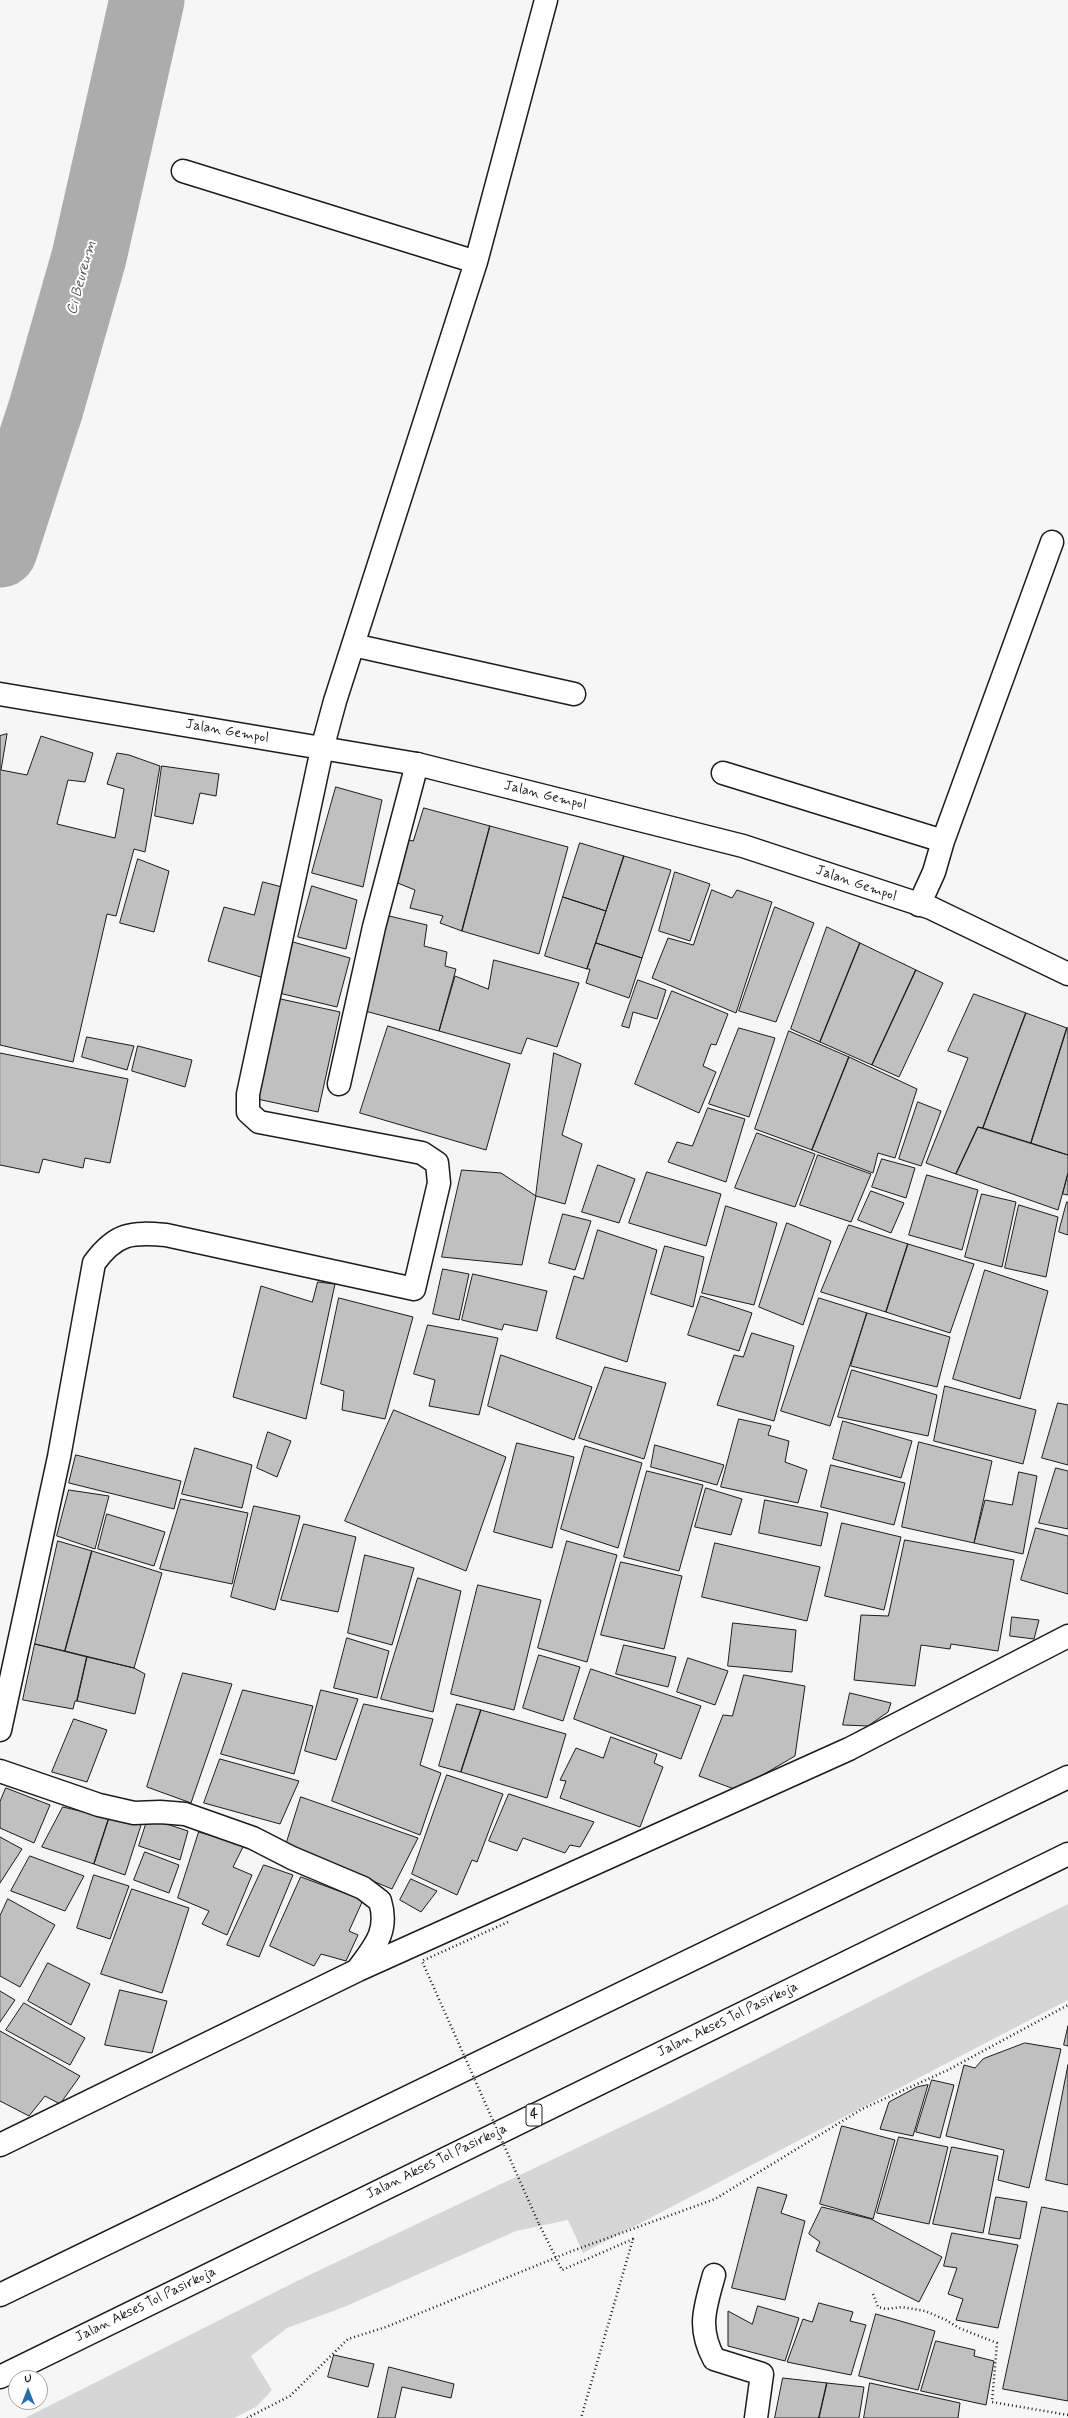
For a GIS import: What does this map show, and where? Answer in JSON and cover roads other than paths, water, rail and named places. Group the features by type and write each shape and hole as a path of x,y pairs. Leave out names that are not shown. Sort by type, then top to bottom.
{"main road":[{"path":"0,1730 59,1457 94,1262 105,1247 116,1239 127,1235 145,1233 166,1235 414,1289 439,1183 438,1163 422,1153 259,1122 248,1112 248,1094 322,749 353,645 476,262 546,0"},
{"path":"183,171 476,262"},
{"path":"919,905 934,872 943,841 1052,542"},
{"path":"353,645 574,694"},
{"name":"Jalan Gempol","path":"0,694 417,764 743,846 931,908 1068,974"},
{"path":"339,1084 374,927 417,764"},
{"path":"723,773 943,841"},
{"path":"0,2145 358,1970 849,1749 1068,1636"},
{"path":"0,1770 99,1805 134,1813 160,1812 185,1814 253,1838 292,1858 363,1888 380,1901 384,1924 377,1944 358,1970"},
{"path":"0,2295 1068,1777"},
{"name":"Jalan Akses Tol Pasirkoja","path":"0,2377 1068,1854"},
{"path":"714,2275 704,2312 703,2332 707,2346 714,2359 762,2374 756,2418"}],"waterway":[{"name":"Ci Beureum","path":"0,550 46,408 89,257 147,0"}]}
